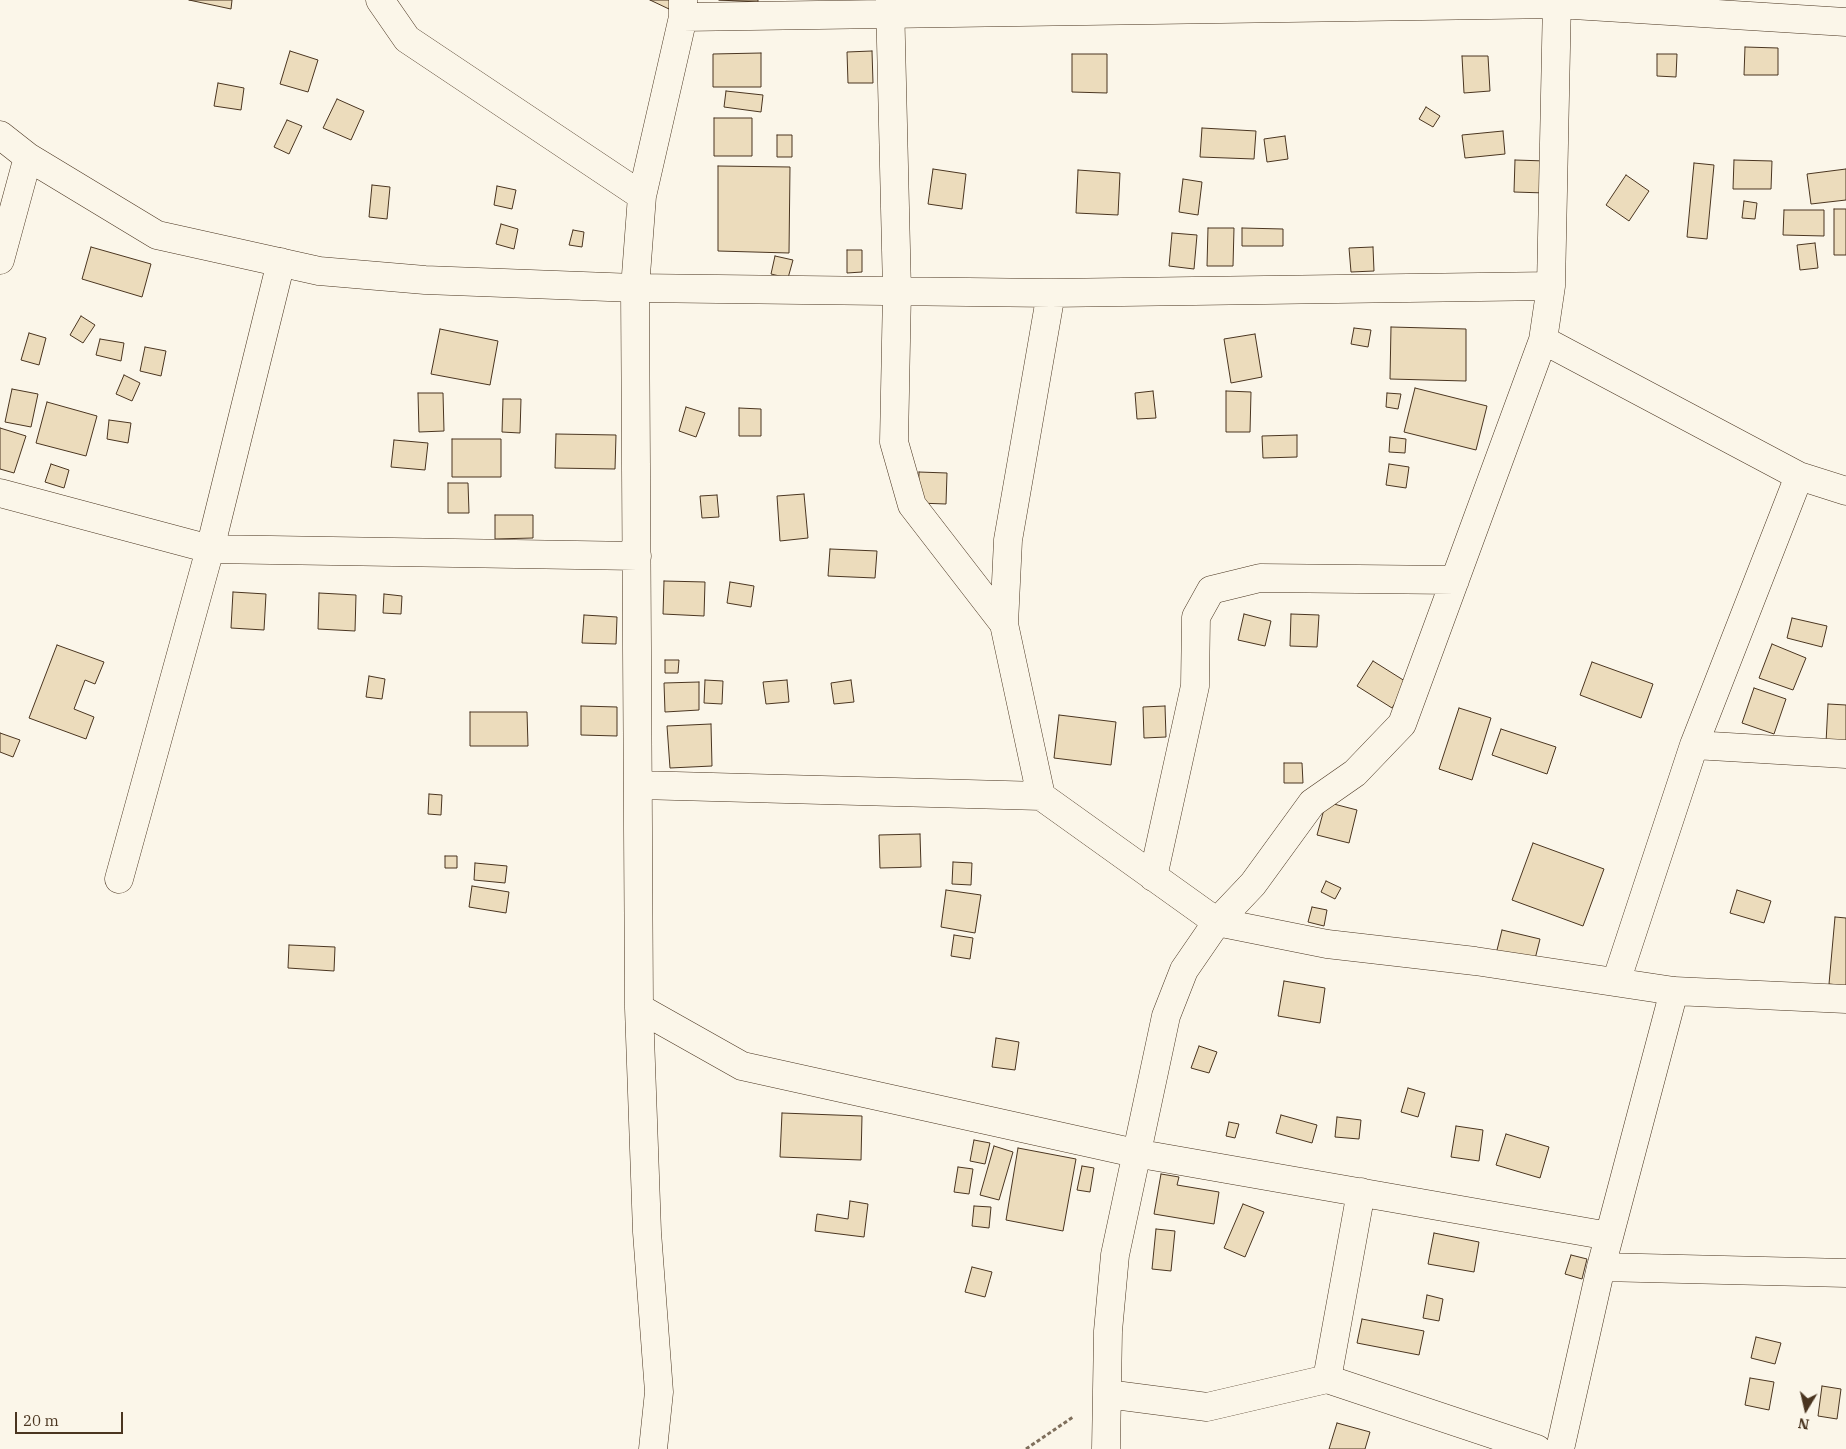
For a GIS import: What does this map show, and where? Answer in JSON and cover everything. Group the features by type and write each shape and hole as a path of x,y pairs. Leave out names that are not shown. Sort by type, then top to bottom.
{"street":[{"path":"380,0 406,39 642,196"},
{"path":"1106,1449 1108,1331 1115,1255 1166,1016 1184,970 1217,922 1253,884 1312,803 1355,773 1402,724 1543,340 1550,286 1557,2"},
{"path":"653,1449 658,1392 647,1232 639,1008 635,288 642,196 683,8 1557,2 1846,22"},
{"path":"891,7 898,291 894,442 912,504 1004,624"},
{"path":"0,135 28,157 156,235 319,271 425,280 635,288 1051,293 1550,286"},
{"path":"0,260 28,157"},
{"path":"119,879 210,549 281,262"},
{"path":"1041,796 1004,624 1008,540 1051,293"},
{"path":"1543,340 1799,476 1846,491"},
{"path":"1616,982 1694,746 1799,476"},
{"path":"0,493 210,549 637,556"},
{"path":"1153,876 1195,686 1196,617 1210,590 1260,578 1455,580"},
{"path":"1694,746 1846,754"},
{"path":"639,785 1041,796 1217,922 1327,944 1475,961 1674,991 1846,999"},
{"path":"1560,1449 1608,1236 1674,991"},
{"path":"639,1008 742,1066 1136,1153 1608,1236"},
{"path":"1327,1379 1361,1192"},
{"path":"1601,1267 1846,1273"},
{"path":"1107,1394 1207,1407 1327,1379 1537,1449"}],"path":[{"path":"1026,1449 1107,1394"}],"building":[{"path":"189,0 232,0 231,9"},
{"path":"650,0 673,0 669,9"},
{"path":"719,0 758,0 758,2"},
{"path":"1745,47 1778,48 1778,75 1744,75"},
{"path":"290,51 318,60 308,92 280,84"},
{"path":"872,51 873,83 848,83 847,52"},
{"path":"761,53 761,87 713,87 713,54"},
{"path":"1072,54 1107,54 1107,93 1072,92"},
{"path":"1657,54 1677,54 1676,77 1657,76"},
{"path":"1462,56 1488,56 1490,91 1464,93"},
{"path":"218,83 244,88 241,110 214,106"},
{"path":"726,91 763,95 761,112 724,107"},
{"path":"337,99 364,111 351,140 323,128"},
{"path":"1426,107 1440,116 1433,127 1419,119"},
{"path":"714,118 752,118 752,156 714,156"},
{"path":"287,120 302,126 289,154 274,147"},
{"path":"1202,128 1256,131 1254,159 1200,157"},
{"path":"1503,131 1505,154 1465,158 1462,135"},
{"path":"777,135 792,135 792,157 777,157"},
{"path":"1285,136 1288,159 1267,162 1264,139"},
{"path":"1515,160 1546,161 1545,193 1514,192"},
{"path":"1734,160 1772,161 1771,189 1733,189"},
{"path":"1694,163 1714,165 1707,239 1687,237"},
{"path":"718,166 790,167 789,253 718,251"},
{"path":"933,169 966,174 962,209 928,204"},
{"path":"1846,169 1846,200 1811,204 1807,174"},
{"path":"1078,170 1120,173 1118,215 1076,213"},
{"path":"1626,175 1649,191 1629,221 1606,205"},
{"path":"1183,179 1202,182 1198,215 1179,212"},
{"path":"372,185 390,187 387,219 369,217"},
{"path":"497,186 516,190 512,209 494,205"},
{"path":"1744,201 1757,203 1755,219 1742,218"},
{"path":"1834,209 1846,209 1846,255 1834,255"},
{"path":"1784,210 1824,210 1824,236 1783,235"},
{"path":"501,224 518,229 514,249 496,244"},
{"path":"1208,228 1234,228 1233,266 1207,266"},
{"path":"1242,228 1283,229 1283,246 1242,246"},
{"path":"573,230 584,232 582,247 569,245"},
{"path":"1172,233 1197,235 1194,269 1169,266"},
{"path":"1815,243 1818,268 1800,270 1797,245"},
{"path":"91,247 151,264 142,297 82,279"},
{"path":"1373,247 1374,271 1351,272 1349,248"},
{"path":"847,250 862,250 862,272 847,273"},
{"path":"775,256 793,260 788,278 771,274"},
{"path":"81,316 95,325 83,343 70,335"},
{"path":"1391,327 1466,329 1466,381 1390,379"},
{"path":"1354,328 1371,330 1368,347 1351,344"},
{"path":"440,329 498,341 490,385 431,374"},
{"path":"29,333 46,338 39,365 21,360"},
{"path":"1255,334 1262,377 1231,383 1224,339"},
{"path":"100,339 124,343 121,361 96,355"},
{"path":"145,347 166,351 161,376 140,371"},
{"path":"124,375 140,383 132,401 116,394"},
{"path":"1415,388 1487,406 1476,450 1404,432"},
{"path":"12,389 38,394 31,427 5,422"},
{"path":"1153,391 1156,418 1137,419 1135,393"},
{"path":"1226,391 1251,392 1250,432 1226,432"},
{"path":"418,393 443,393 444,431 419,432"},
{"path":"1387,393 1401,394 1398,409 1386,407"},
{"path":"503,399 521,399 520,433 502,432"},
{"path":"47,402 97,416 86,456 36,443"},
{"path":"686,407 705,413 696,437 679,431"},
{"path":"739,408 761,409 761,436 739,436"},
{"path":"109,420 131,423 128,443 107,439"},
{"path":"0,428 26,436 14,473 0,469"},
{"path":"556,434 616,435 615,469 555,468"},
{"path":"1297,435 1297,457 1263,458 1262,436"},
{"path":"1390,437 1406,439 1405,453 1389,452"},
{"path":"452,439 501,439 501,477 452,477"},
{"path":"394,440 428,443 425,470 391,467"},
{"path":"51,464 69,470 64,488 45,482"},
{"path":"1389,464 1409,467 1406,488 1386,485"},
{"path":"919,472 947,473 946,504 918,503"},
{"path":"448,483 468,483 469,513 448,513"},
{"path":"804,494 808,538 780,541 777,496"},
{"path":"717,495 719,517 702,518 700,496"},
{"path":"495,515 533,515 533,538 495,539"},
{"path":"830,549 877,551 875,578 828,576"},
{"path":"664,581 705,582 704,616 663,614"},
{"path":"730,582 754,586 751,607 727,603"},
{"path":"233,592 266,594 264,630 231,628"},
{"path":"319,593 356,595 355,631 318,629"},
{"path":"384,594 402,596 401,614 383,613"},
{"path":"1244,614 1271,621 1265,646 1238,640"},
{"path":"1291,614 1319,615 1317,647 1290,646"},
{"path":"584,615 617,617 616,644 582,643"},
{"path":"1792,618 1827,626 1822,647 1787,638"},
{"path":"1772,644 1806,658 1793,690 1759,678"},
{"path":"57,645 104,662 95,684 85,680 74,709 94,717 86,739 29,718"},
{"path":"665,660 679,660 678,673 665,673"},
{"path":"1373,661 1408,683 1392,708 1357,686"},
{"path":"1592,662 1653,684 1641,718 1580,695"},
{"path":"369,676 385,679 382,699 366,697"},
{"path":"705,680 723,681 722,704 704,703"},
{"path":"787,680 789,702 766,704 763,682"},
{"path":"851,680 854,702 834,704 831,683"},
{"path":"699,682 699,710 665,712 664,683"},
{"path":"1754,688 1786,699 1774,734 1742,723"},
{"path":"1828,704 1846,705 1846,745 1826,743"},
{"path":"581,706 617,707 617,736 581,735"},
{"path":"1165,706 1166,737 1144,738 1143,707"},
{"path":"1459,708 1491,718 1472,780 1439,769"},
{"path":"470,712 527,712 528,746 470,746"},
{"path":"1059,715 1116,722 1111,765 1054,758"},
{"path":"711,724 712,766 670,768 667,726"},
{"path":"1501,729 1556,747 1547,774 1492,755"},
{"path":"0,733 20,740 13,757 0,752"},
{"path":"1284,763 1302,763 1303,783 1284,783"},
{"path":"429,794 442,795 441,815 428,814"},
{"path":"1326,802 1357,810 1349,843 1317,835"},
{"path":"920,834 921,867 880,868 879,835"},
{"path":"1533,843 1604,869 1583,926 1512,900"},
{"path":"445,856 457,856 457,868 445,868"},
{"path":"953,862 972,863 971,885 952,884"},
{"path":"475,863 507,866 505,883 474,880"},
{"path":"1326,881 1341,888 1335,899 1321,892"},
{"path":"472,886 509,892 506,913 469,907"},
{"path":"946,890 981,895 975,933 941,927"},
{"path":"1737,890 1771,901 1764,923 1730,913"},
{"path":"1312,907 1327,910 1324,926 1308,922"},
{"path":"1835,917 1846,918 1846,986 1829,984"},
{"path":"1502,930 1540,939 1534,963 1496,954"},
{"path":"954,935 973,938 970,959 951,956"},
{"path":"289,945 335,947 334,971 288,968"},
{"path":"1284,981 1325,988 1320,1023 1278,1016"},
{"path":"996,1038 1019,1042 1015,1070 992,1067"},
{"path":"1199,1046 1217,1052 1209,1073 1191,1068"},
{"path":"1408,1088 1425,1093 1418,1117 1401,1112"},
{"path":"782,1113 862,1116 861,1160 780,1157"},
{"path":"1281,1115 1317,1125 1312,1143 1276,1133"},
{"path":"1337,1117 1361,1120 1359,1139 1335,1137"},
{"path":"1229,1122 1239,1124 1235,1138 1226,1136"},
{"path":"1456,1126 1483,1130 1479,1161 1451,1157"},
{"path":"1506,1134 1549,1147 1540,1178 1496,1165"},
{"path":"974,1140 990,1143 985,1164 970,1161"},
{"path":"994,1146 1013,1152 999,1200 980,1195"},
{"path":"1018,1148 1076,1159 1063,1231 1006,1220"},
{"path":"1082,1166 1094,1168 1090,1192 1077,1190"},
{"path":"958,1167 973,1169 969,1194 954,1192"},
{"path":"1161,1174 1179,1177 1177,1185 1219,1192 1214,1224 1154,1214"},
{"path":"850,1201 868,1204 864,1237 815,1231 817,1214 848,1219"},
{"path":"1243,1204 1264,1212 1245,1257 1224,1248"},
{"path":"974,1206 991,1207 989,1228 972,1226"},
{"path":"1156,1229 1175,1231 1171,1271 1152,1269"},
{"path":"1434,1233 1479,1242 1474,1272 1428,1264"},
{"path":"1571,1255 1587,1259 1582,1279 1565,1274"},
{"path":"972,1267 992,1272 985,1297 965,1292"},
{"path":"1427,1295 1443,1299 1439,1321 1423,1318"},
{"path":"1362,1319 1424,1331 1419,1355 1357,1343"},
{"path":"1756,1337 1781,1343 1775,1364 1751,1358"},
{"path":"1750,1378 1774,1382 1769,1410 1745,1405"},
{"path":"1822,1386 1841,1389 1837,1419 1818,1416"},
{"path":"1337,1423 1370,1432 1365,1449 1329,1449"}]}
